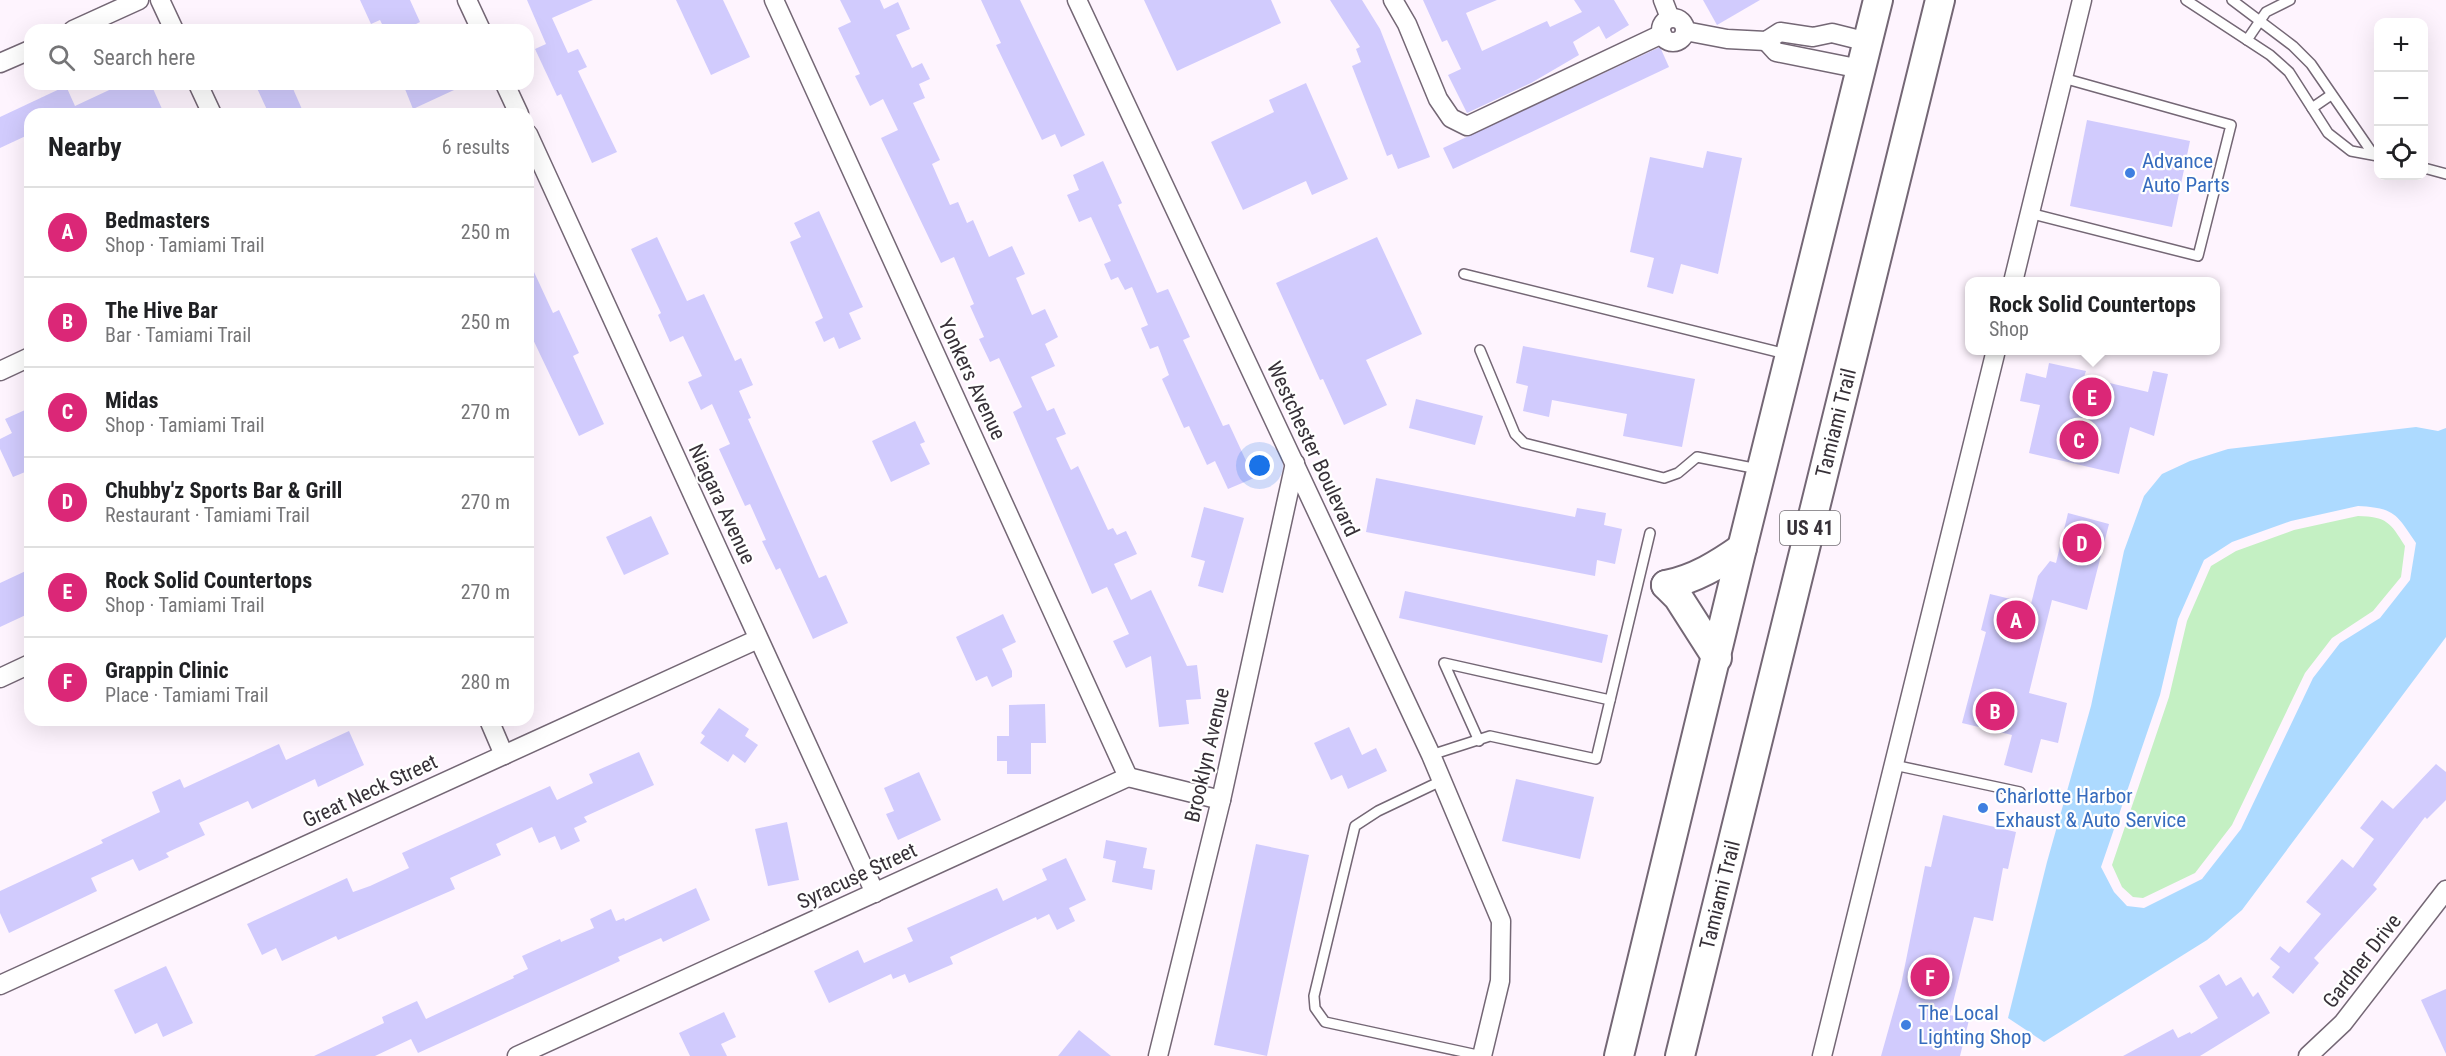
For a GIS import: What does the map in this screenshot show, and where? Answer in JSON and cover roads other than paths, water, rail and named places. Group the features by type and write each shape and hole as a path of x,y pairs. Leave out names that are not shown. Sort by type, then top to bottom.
{"main road":[{"name":"US 41","path":"1619,1056 1878,0"},
{"path":"1927,0 1932,34"},
{"name":"Tamiami Trail","path":"1680,1056 1940,0"},
{"path":"1652,582 1683,582 1717,566 1742,548"},
{"path":"1652,582 1692,616 1717,658"}],"street":[{"path":"86,24 139,0"},
{"path":"160,0 171,24"},
{"path":"467,0 478,24"},
{"name":"Yonkers Avenue","path":"774,0 1128,777"},
{"name":"Westchester Boulevard","path":"1077,0 1431,755 1501,921 1500,981 1482,1056"},
{"path":"1393,0 1407,24 1438,99 1451,118 1467,126 1681,20 1685,31 1727,39 1766,41 1780,32 1813,37 1832,33 1868,42"},
{"path":"1663,0 1666,26"},
{"path":"2014,277 2082,0"},
{"path":"1766,41 1776,52 1862,69"},
{"path":"0,63 24,53"},
{"path":"201,90 209,108"},
{"path":"508,90 516,108"},
{"name":"Niagara Avenue","path":"534,147 874,893"},
{"path":"1822,1056 1995,355"},
{"path":"0,371 24,360"},
{"name":"Brooklyn Avenue","path":"1158,1056 1221,800 1295,463"},
{"name":"Great Neck Street","path":"0,985 758,639"},
{"path":"0,678 24,667"},
{"path":"492,726 504,755"},
{"path":"1128,777 1221,800"},
{"name":"Syracuse Street","path":"517,1056 1128,777"},
{"name":"Gardner Drive","path":"2308,1056 2343,1023 2446,890"}],"lane":[{"path":"2186,0 2271,54 2289,72 2328,133 2351,151 2374,155"},
{"path":"2232,0 2299,52 2374,152"},
{"path":"2247,40 2266,12 2290,0"},
{"path":"2029,213 2199,256 2231,124 2063,78"},
{"path":"2312,108 2331,95"},
{"path":"2428,169 2446,174"},
{"path":"1464,274 1791,355"},
{"path":"1480,350 1515,434 1524,443 1664,478 1678,473 1697,457 1763,471"},
{"path":"1431,755 1490,736 1596,759 1610,700 1652,582 1650,533"},
{"path":"1479,741 1444,663 1610,700"},
{"path":"1894,765 2020,792"},
{"path":"1441,781 1378,811 1355,826 1314,996 1315,1008 1325,1022 1482,1056"}],"water":[{"path":"2416,427 2438,431 2446,428 2446,637 2242,910 2207,940 2044,1042 2008,1018 2047,862 2091,706 2124,551 2144,496 2162,474 2190,461 2228,449","holes":["2358,506 2387,511 2404,525 2416,543 2410,580 2380,618 2340,643 2313,678 2241,829 2202,879 2144,908 2127,906 2114,892 2101,867 2160,695 2178,619 2204,560 2232,542 2291,521"]}],"place":[{"name":"Advance Auto Parts","path":"2130,173"},
{"name":"Rock Solid Countertops","path":"2092,397"},
{"name":"Midas","path":"2079,440"},
{"name":"Chubby'z Sports Bar & Grill","path":"2082,543"},
{"name":"Bedmasters","path":"2016,620"},
{"name":"The Hive Bar","path":"1995,711"},
{"name":"Charlotte Harbor Exhaust & Auto Service","path":"1983,808"},
{"name":"Grappin Clinic","path":"1930,977"},
{"name":"The Local Lighting Shop","path":"1906,1025"}]}
